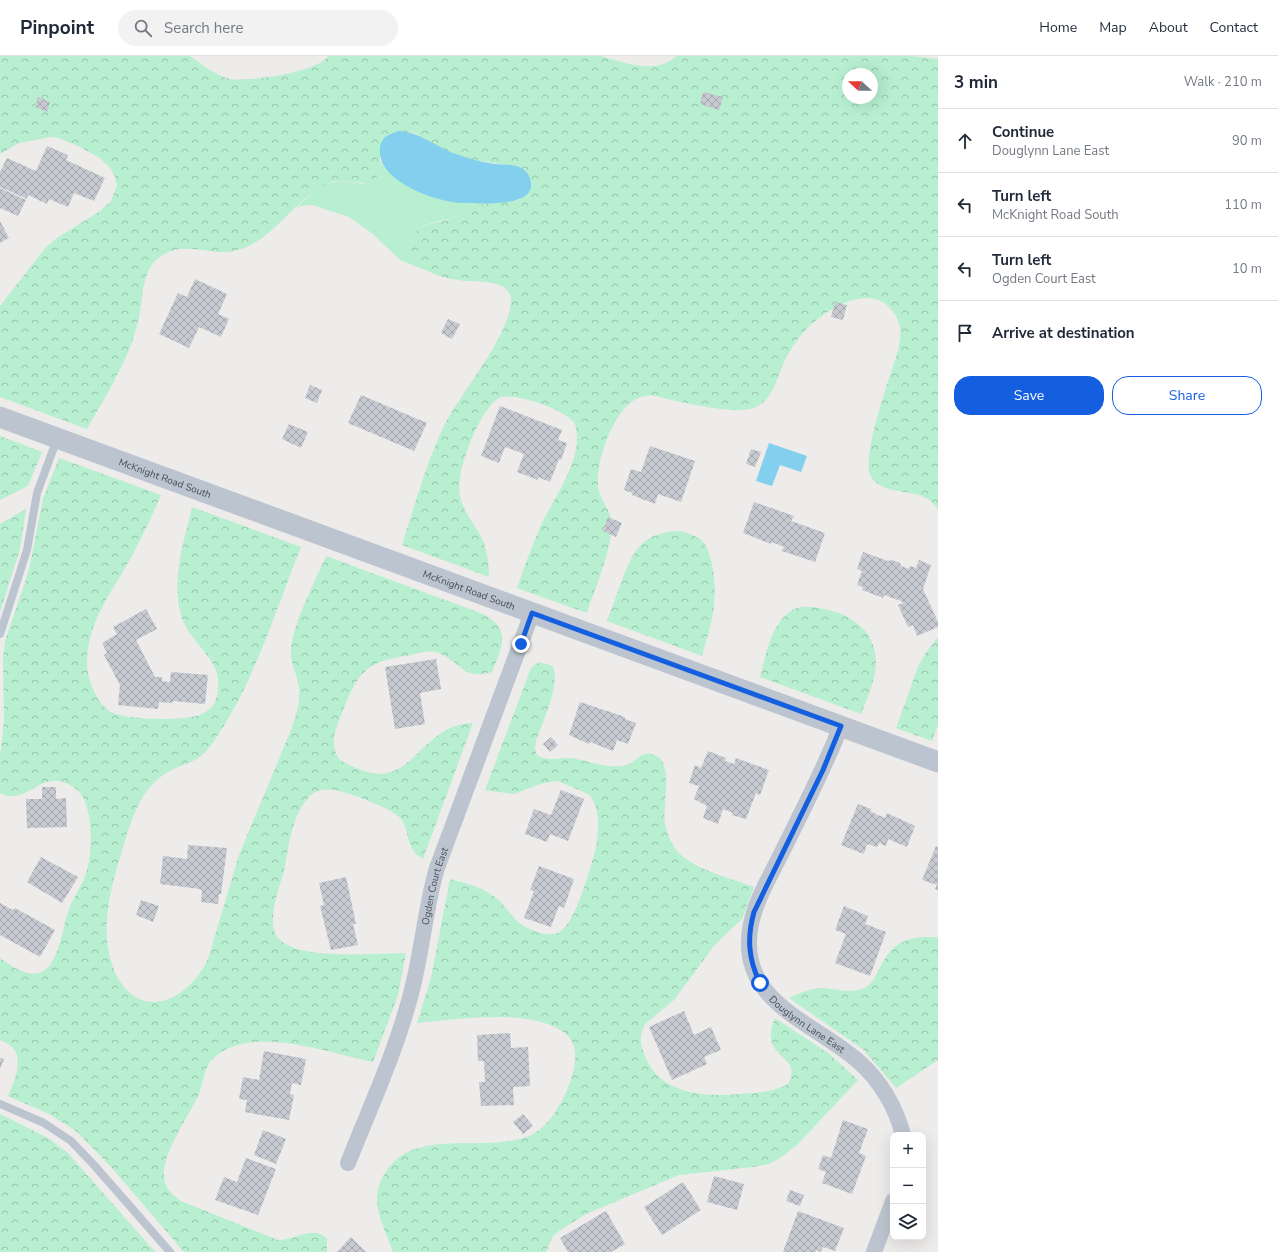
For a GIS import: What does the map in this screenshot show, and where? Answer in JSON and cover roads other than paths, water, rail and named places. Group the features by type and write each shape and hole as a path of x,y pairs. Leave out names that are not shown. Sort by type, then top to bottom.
{"street":[{"name":"McKnight Road South","path":"0,417 938,762"},
{"name":"Ogden Court East","path":"348,1163 389,1059 409,1003 429,897 437,868 532,613"},
{"name":"Douglynn Lane East","path":"841,726 823,770 759,900 749,934 750,955 756,975 770,997 787,1012 849,1053 870,1073 889,1098 900,1122 902,1132"},
{"path":"874,1252 892,1204"}],"lane":[{"path":"0,634 27,550 37,493 57,438"},
{"path":"0,1104 44,1123 71,1141 170,1252"}],"water":[{"path":"398,131 412,133 446,150 469,158 490,163 519,167 526,171 529,175 531,183 530,191 524,197 504,202 463,203 438,199 410,188 397,180 387,170 381,160 380,148 382,141 389,135"},
{"path":"769,443 807,456 801,472 780,465 772,486 756,481"}]}
